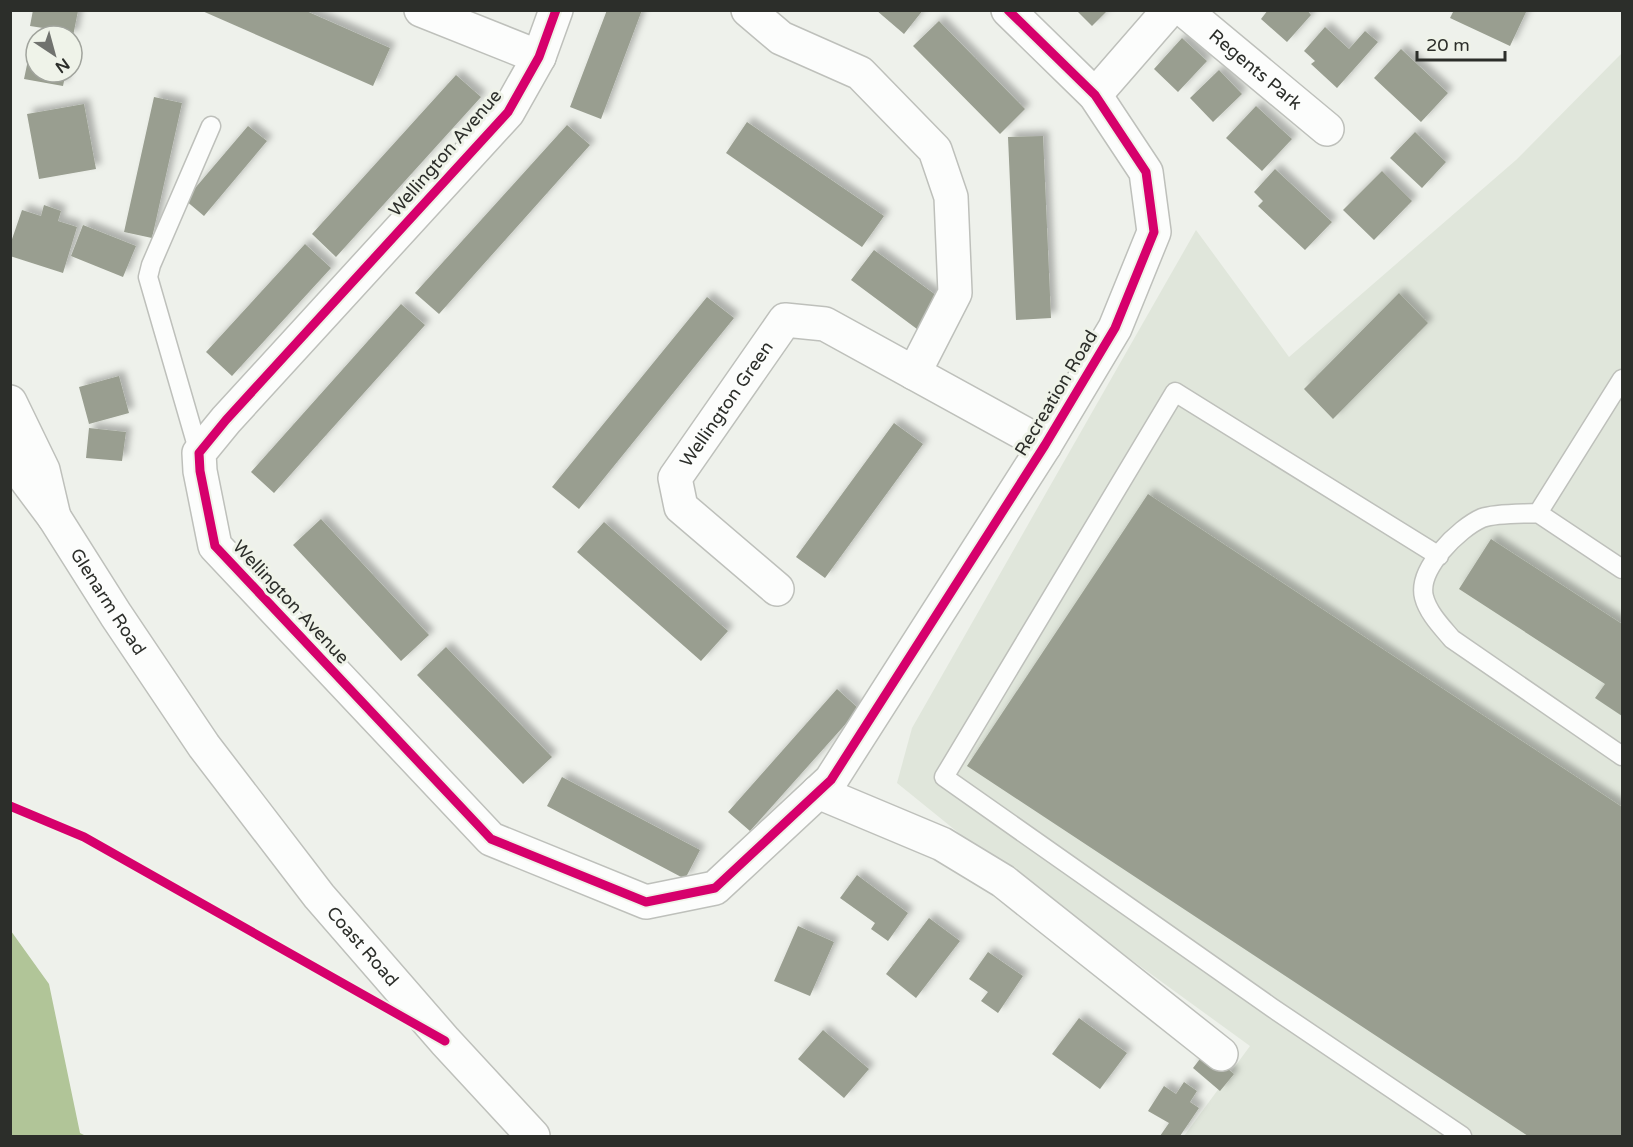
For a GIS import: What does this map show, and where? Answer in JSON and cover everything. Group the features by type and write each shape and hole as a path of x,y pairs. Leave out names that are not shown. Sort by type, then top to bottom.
{"street":[{"path":"421,10 539,57"},
{"name":"Wellington Avenue","path":"556,10 539,57 508,112 226,420 199,453 200,471 215,546 491,839 646,902 716,888 818,792"},
{"path":"748,10 782,38 860,73 935,150 951,197 955,293 914,373"},
{"name":"Recreation Road","path":"818,792 831,780 1045,444 1115,328 1154,231 1146,172 1095,95 1008,10"},
{"path":"1095,95 1169,10"},
{"name":"Regents Park","path":"1184,10 1327,129"},
{"name":"Wellington Green","path":"777,589 681,507 675,478 785,320 825,324 1045,444"},
{"path":"10,402 43,470 54,517"},
{"name":"Glenarm Road","path":"10,458 54,517 116,615 204,746"},
{"name":"Coast Road","path":"204,746 319,896 445,1041 533,1137"},
{"path":"818,792 942,844 1003,881 1221,1054"}],"lane":[{"path":"199,453 148,277 151,265 212,126"},
{"path":"1538,513 1623,379"},
{"path":"1439,556 1175,392 944,777 1280,1013 1462,1137"},
{"path":"1623,569 1538,513 1483,518 1458,533 1439,556 1426,575 1424,596 1435,619 1452,639 1623,756"}],"shaded area":[{"path":"1622,53 1622,1136 1184,1136 1250,1046 976,847 897,783 912,728 1196,230 1289,357 1516,160"},
{"path":"11,931 49,984 80,1133 86,1136 11,1136"}],"building":[{"path":"33,10 78,11 75,24 30,24"},
{"path":"200,10 304,10 390,48 373,86"},
{"path":"607,10 642,10 601,119 570,107"},
{"path":"876,10 923,10 904,34"},
{"path":"1076,10 1108,10 1092,26"},
{"path":"1268,10 1307,10 1311,15 1287,42 1261,19"},
{"path":"1454,10 1527,10 1510,46 1450,18"},
{"path":"939,21 1025,109 1000,134 913,46"},
{"path":"1325,27 1349,49 1365,31 1378,42 1337,88 1311,64 1315,61 1304,51"},
{"path":"1182,38 1207,61 1178,92 1154,69"},
{"path":"1401,49 1448,93 1421,122 1374,78"},
{"path":"1219,70 1242,94 1213,122 1190,98"},
{"path":"456,75 481,97 336,257 312,234"},
{"path":"154,97 182,103 152,238 124,232"},
{"path":"84,104 96,169 39,179 27,114"},
{"path":"1256,106 1292,139 1262,171 1226,138"},
{"path":"747,122 884,216 862,247 726,153"},
{"path":"567,125 590,145 439,314 415,293"},
{"path":"248,126 267,141 204,216 185,200"},
{"path":"1415,132 1446,162 1422,188 1390,158"},
{"path":"1043,136 1051,318 1016,320 1008,137"},
{"path":"1275,169 1332,222 1305,250 1258,206 1263,201 1254,192"},
{"path":"1382,171 1412,201 1374,240 1343,210"},
{"path":"44,205 61,211 58,221 77,227 63,273 10,256 10,245 22,210 41,216"},
{"path":"83,225 136,246 123,277 71,256"},
{"path":"305,244 331,268 232,376 206,352"},
{"path":"874,250 944,301 921,332 851,280"},
{"path":"1399,293 1428,323 1333,419 1304,389"},
{"path":"707,297 734,318 579,509 552,487"},
{"path":"401,304 425,325 274,493 251,472"},
{"path":"119,376 129,413 89,424 79,387"},
{"path":"894,423 923,444 825,578 796,557"},
{"path":"89,428 126,432 122,461 86,458"},
{"path":"1148,494 1622,807 1622,1136 1528,1136 967,766"},
{"path":"321,519 429,635 401,661 293,545"},
{"path":"604,522 728,631 701,661 577,552"},
{"path":"1491,539 1622,624 1622,716 1595,698 1605,684 1459,589"},
{"path":"446,647 552,757 523,784 417,675"},
{"path":"837,689 859,709 750,831 728,812"},
{"path":"562,777 700,850 685,879 547,806"},
{"path":"857,875 908,913 888,941 871,929 875,923 840,898"},
{"path":"929,918 960,941 916,998 886,974"},
{"path":"798,926 834,942 810,996 774,981"},
{"path":"988,952 1023,976 998,1013 981,1001 988,992 969,979"},
{"path":"1079,1018 1127,1053 1100,1089 1052,1054"},
{"path":"823,1030 869,1069 844,1098 798,1059"},
{"path":"1206,1051 1234,1074 1220,1091 1193,1068"},
{"path":"1184,1082 1197,1091 1190,1102 1199,1108 1180,1136 1160,1136 1169,1123 1148,1111 1164,1086 1176,1094"}],"cycle path":[{"path":"556,10 539,57 508,112 226,420 199,453 200,471 215,546 491,839 646,902 715,888 831,780 1045,445 1115,328 1154,232 1146,172 1095,95 1008,10"},
{"path":"10,806 84,837 445,1041"}]}
